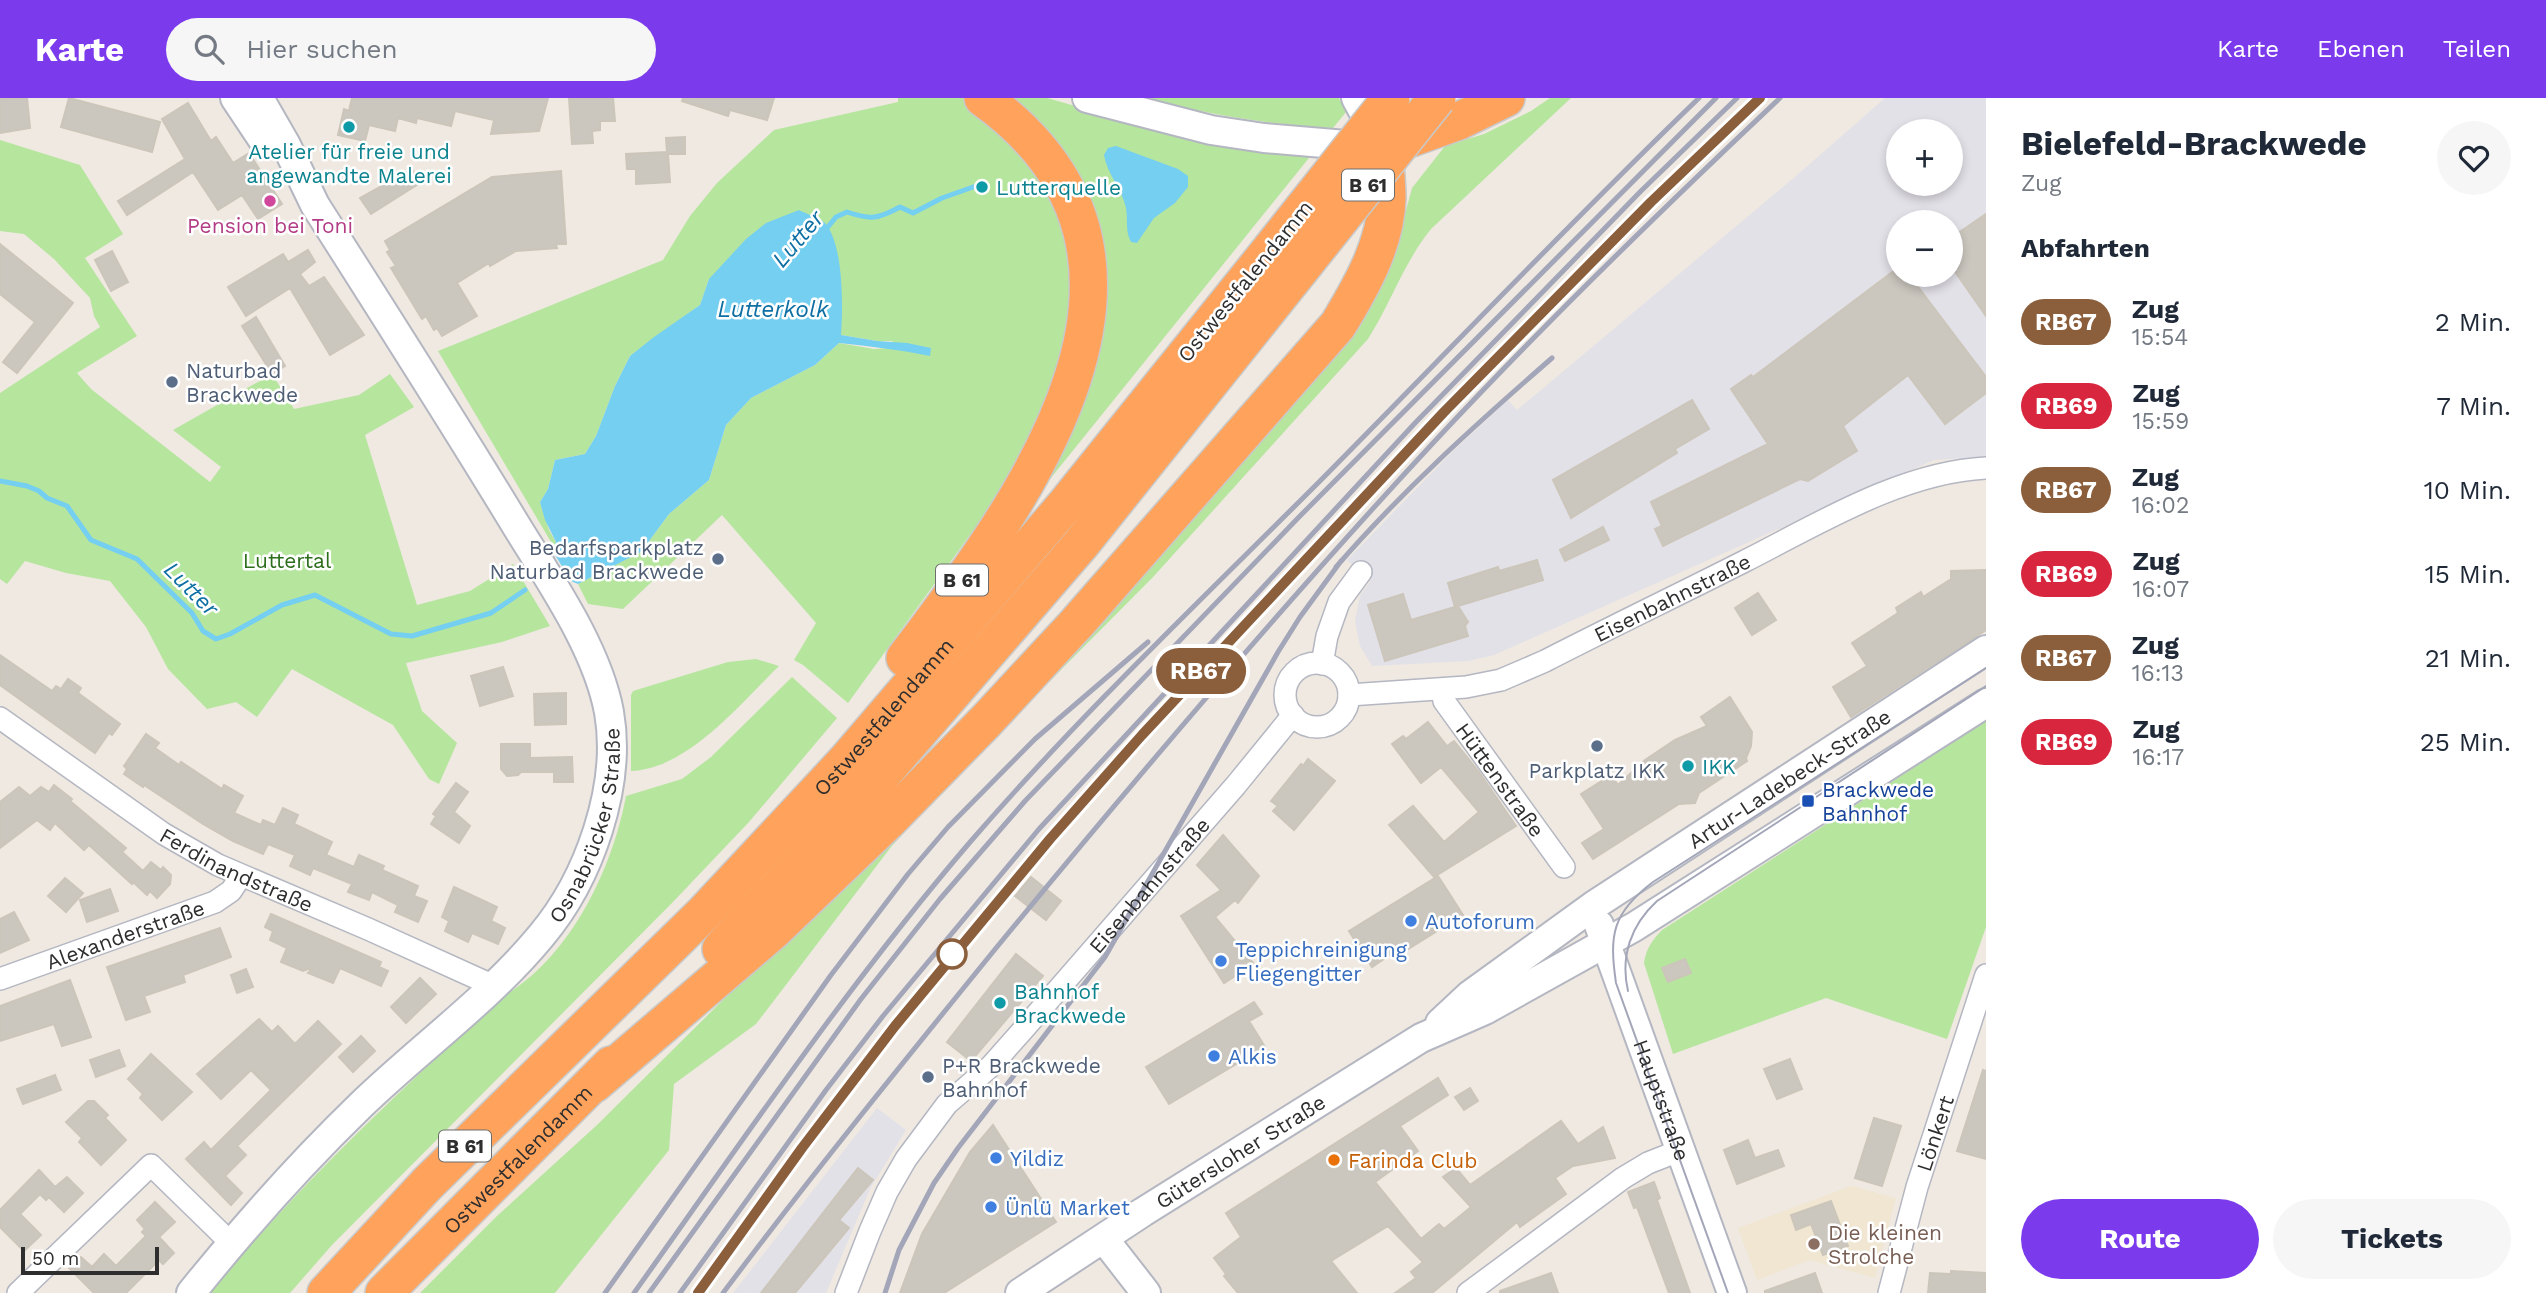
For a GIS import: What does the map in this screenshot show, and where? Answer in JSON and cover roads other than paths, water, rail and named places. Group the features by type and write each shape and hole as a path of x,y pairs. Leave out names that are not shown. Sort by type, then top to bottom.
{"highway":[{"name":"B 61","path":"610,1003 691,902 759,830 879,692 930,626 993,536 1034,470 1064,405 1086,333 1089,289 1079,222 1064,187 1040,150 1009,117 983,98"},
{"name":"Ostwestfalendamm","path":"326,1293 427,1184 705,912 846,761 1066,504 1391,98"},
{"name":"Ostwestfalendamm","path":"384,1293 594,1084 866,793 1081,544 1437,98"},
{"path":"594,1084 773,931 887,822 1077,623 1338,325 1363,285 1379,243 1387,200 1383,148 1459,121 1506,98"}],"street":[{"name":"Osnabrücker Straße","path":"235,98 277,161 315,205"},
{"name":"Osnabrücker Straße","path":"191,1293 231,1243 361,1104 494,986 529,951 582,874 596,837 608,792 611,746 609,714 597,667 558,595 315,205 286,145 259,98"},
{"path":"282,98 286,145"},
{"path":"1087,98 1211,130 1264,138 1383,148"},
{"path":"1356,98 1383,148"},
{"name":"Eisenbahnstraße","path":"1349,695 1442,690 1500,680 1545,661 1862,502 1927,479 1966,469 1986,468"},
{"path":"1322,664 1327,636 1339,602 1361,572"},
{"name":"Artur-Ladebeck-Straße","path":"1592,906 1986,650"},
{"path":"1322,664 1341,674 1349,695 1343,714 1325,726 1308,726 1293,715 1286,698 1289,681 1301,667 1322,664"},
{"name":"Hüttenstraße","path":"1442,690 1444,701 1564,867"},
{"name":"Artur-Ladebeck-Straße","path":"1606,943 1757,851 1986,703"},
{"name":"Eisenbahnstraße","path":"846,1293 887,1192 931,1123 953,1097 990,1066 1023,1031 1236,785 1293,715"},
{"name":"Ferdinandstraße","path":"0,718 164,834 241,876 494,986"},
{"name":"Alexanderstraße","path":"0,979 215,902 231,891 241,876"},
{"name":"Hauptstraße","path":"1592,906 1732,1293"},
{"name":"Gütersloher Straße","path":"1020,1293 1427,1034 1470,995 1592,906"},
{"name":"Gütersloher Straße","path":"1427,1034 1486,1010 1606,943"},
{"name":"Lönkert","path":"1889,1293 1921,1175 1986,975"},
{"path":"1468,1293 1623,1178 1647,1163 1681,1150"},
{"path":"18,1293 151,1165 231,1243"},
{"path":"1104,1239 1146,1293"}],"water":[{"path":"1116,146 1178,169 1188,176 1188,187 1175,203 1154,218 1137,243 1131,242 1129,238 1124,201 1104,155 1108,148"},
{"name":"Lutterkolk","path":"799,210 824,222 831,231 841,276 841,335 931,348 930,356 839,343 815,365 751,398 726,425 709,480 669,514 641,552 578,584 571,581 552,550 556,542 540,502 548,489 555,460 585,454 596,436 630,356 700,305 709,279 746,239 766,223"}],"waterway":[{"name":"Lutter","path":"823,233 836,217 847,212 874,217 900,207 913,213 942,198 976,186"},
{"name":"Lutter","path":"0,481 27,486 67,506 91,540 137,559 192,613 203,631 216,639 282,605 315,595 391,634 412,636 491,613 525,590"}],"tram line":[{"path":"1728,1293 1616,983 1613,951 1616,926 1629,904 1653,882 1986,668"},
{"path":"1628,991 1626,966 1630,942 1640,920 1657,901 1986,686"}],"railway":[{"path":"634,1293 839,1006 926,895 1012,794 1142,658 1699,98"},
{"path":"649,1293 861,999 940,899 1025,801 1299,517 1716,98"},
{"path":"680,1293 826,1090 883,1016 1039,829 1416,422 1641,191 1737,98"},
{"path":"698,1293 866,1061 974,927 1058,829 1187,686 1481,373 1646,205 1760,98"},
{"path":"723,1293 822,1164 992,953 1264,631 1433,443 1517,355 1647,225 1780,98"},
{"path":"1336,567 1387,511 1440,459 1552,358"},
{"path":"885,1293 899,1250 934,1183 1105,957 1278,652 1341,561"},
{"path":"605,1293 831,975 908,874 948,827 1035,739 1148,642"}],"train":[{"name":"RB67","path":"698,1293 839,1097 895,1026 975,927 1142,735 1517,335 1760,98"}],"place":[{"name":"Atelier für freie und angewandte Malerei","path":"349,127"},
{"name":"Lutterquelle","path":"982,187"},
{"name":"Pension bei Toni","path":"270,201"},
{"name":"Naturbad Brackwede","path":"172,382"},
{"name":"Bedarfsparkplatz Naturbad Brackwede","path":"718,559"},
{"name":"Parkplatz IKK","path":"1597,746"},
{"name":"IKK","path":"1688,766"},
{"name":"Brackwede Bahnhof","path":"1808,801"},
{"name":"Autoforum","path":"1411,921"},
{"name":"Teppichreinigung Fliegengitter","path":"1221,961"},
{"name":"Bahnhof Brackwede","path":"1000,1003"},
{"name":"Alkis","path":"1214,1056"},
{"name":"P+R Brackwede Bahnhof","path":"928,1077"},
{"name":"Yildiz","path":"996,1158"},
{"name":"Farinda Club","path":"1334,1160"},
{"name":"Ünlü Market","path":"991,1207"},
{"name":"Die kleinen Strolche","path":"1814,1244"}],"park label":[{"name":"Luttertal","path":"287,560"}]}
